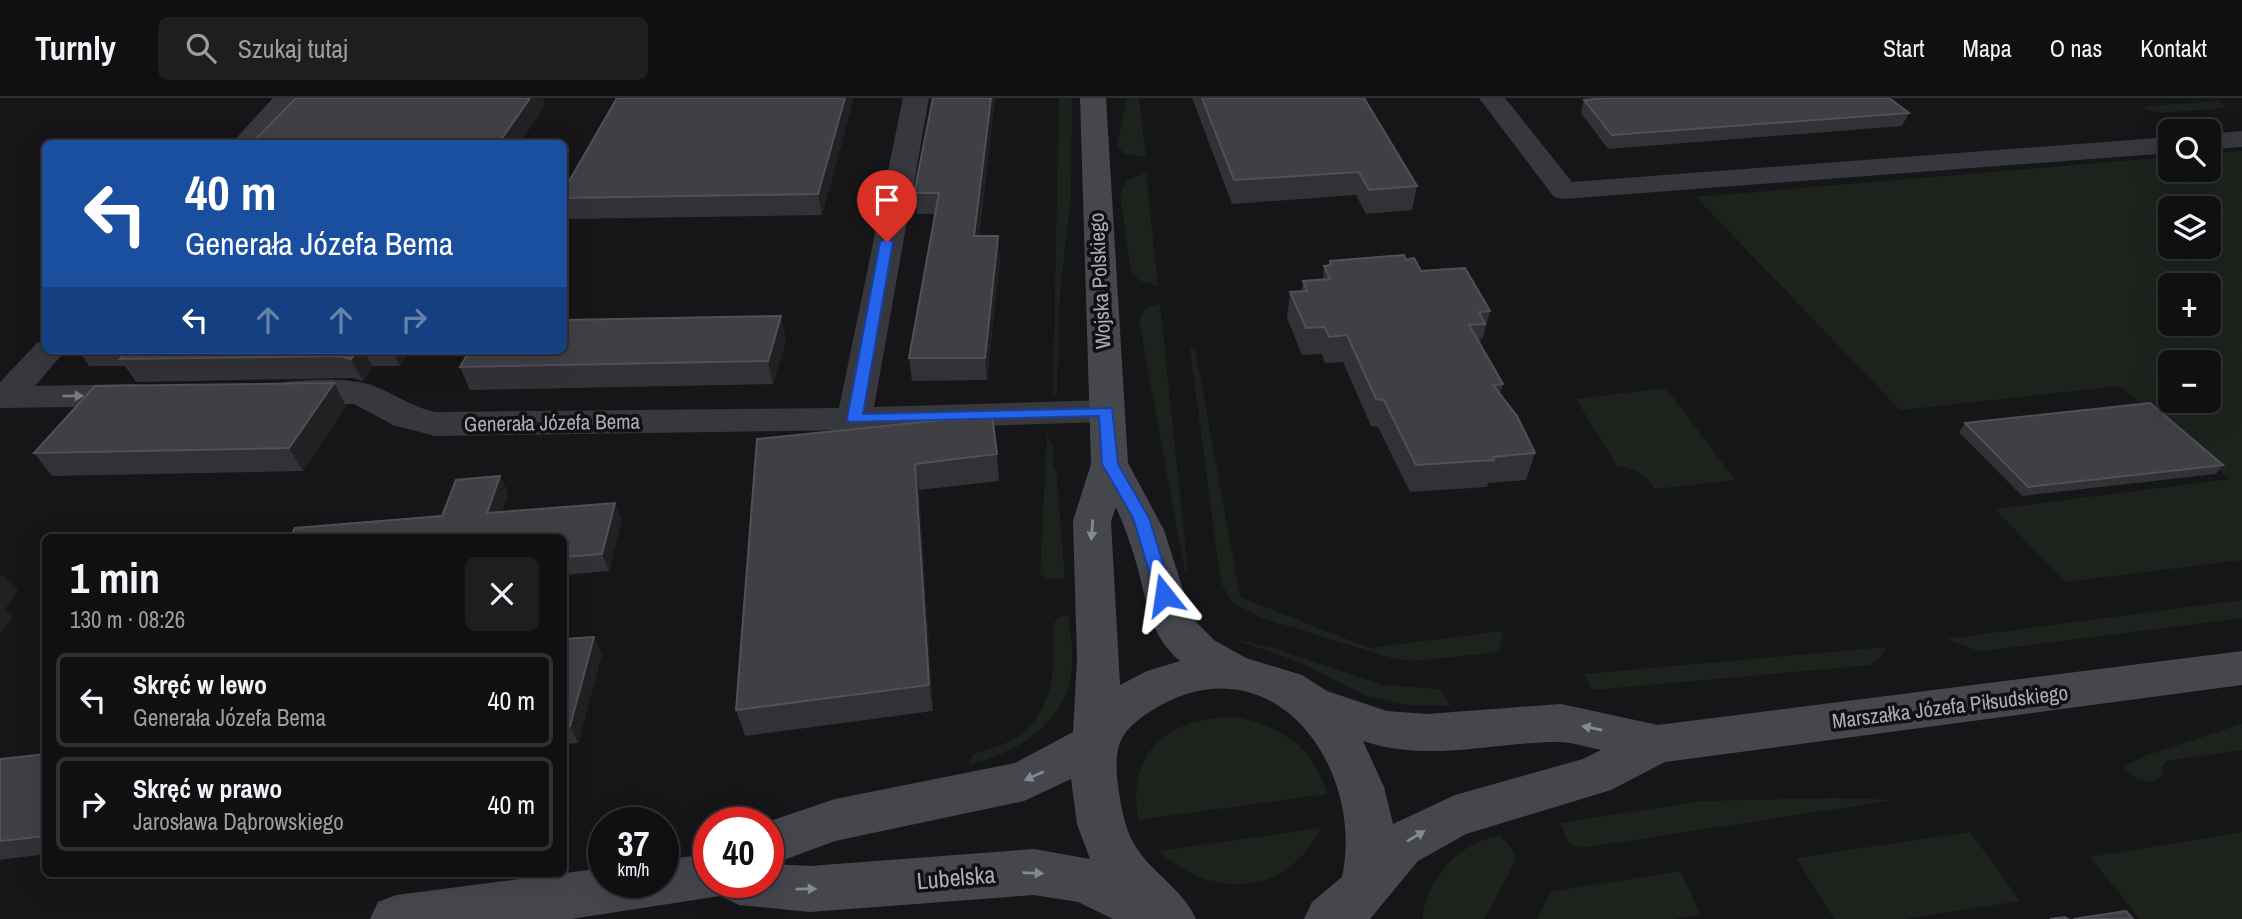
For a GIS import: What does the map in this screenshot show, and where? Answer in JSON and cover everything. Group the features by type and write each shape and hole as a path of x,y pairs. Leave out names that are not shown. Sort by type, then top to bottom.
{"street":[{"path":"248,140 287,98"},
{"path":"854,419 916,98"},
{"name":"Wojska Polskiego","path":"1093,98 1110,464 1092,521 1099,659 1094,784 1107,842 1128,878 1168,919"},
{"path":"1492,98 1564,191 2158,146"},
{"path":"2221,141 2242,139"},
{"path":"45,354 5,398 167,395"},
{"name":"Generała Józefa Bema","path":"262,393 352,392 370,396 415,421 435,424 854,419 1106,411"},
{"name":"Wojska Polskiego","path":"1110,464 1141,518 1166,606 1180,634 1212,661 1237,674"},
{"name":"Marszałka Józefa Piłsudskiego","path":"1330,919 1360,894 1368,900 1401,845 1438,824 1466,812 1594,776 1658,744 2242,668"},
{"path":"784,838 835,820 1024,780 1094,743 1113,715 1162,684 1198,674 1237,674 1276,685 1312,705 1346,752 1360,788 1368,825 1368,900"},
{"name":"Marszałka Józefa Piłsudskiego","path":"1312,705 1387,730 1427,733 1561,723 1658,744"},
{"name":"Lubelska","path":"784,889 1034,872 1084,880 1168,919"},
{"path":"396,919 693,879"}],"shaded area":[{"path":"1059,98 1072,98 1071,195 1060,292 1057,393 1053,397"},
{"path":"1127,98 1139,98 1146,157 1125,154 1117,146"},
{"path":"2217,101 2228,108 2158,113 2140,107"},
{"path":"2242,151 2242,560 2065,582 1995,509 2230,479 2120,386 1900,410 1696,197 2158,158 2158,182 2221,182 2221,153"},
{"path":"1146,173 1158,286 1140,281 1131,272 1120,194 1127,180"},
{"path":"1160,304 1188,572 1185,572 1139,321 1146,308"},
{"path":"1195,348 1240,597 1369,648 1503,631 1499,652 1414,661 1395,659 1262,618 1232,602 1221,583 1190,349"},
{"path":"1666,388 1735,480 1655,489 1639,473 1617,466 1576,399"},
{"path":"1047,435 1053,446 1053,469 1056,469 1065,578 1048,579 1040,574"},
{"path":"2242,600 2242,618 1978,651 1946,639"},
{"path":"1068,614 1072,656 1069,683 1063,701 1039,731 1023,742 1006,752 969,764 972,755 1014,739 1037,717 1045,703 1053,673 1053,625 1057,619"},
{"path":"1230,638 1276,649 1382,685 1440,689 1451,706 1407,705 1367,696 1299,662"},
{"path":"1886,647 1882,656 1871,665 1592,690 1584,674"},
{"path":"1236,717 1269,727 1305,751 1321,777 1327,794 1138,820 1136,795 1139,774 1147,756 1158,742 1173,731 1191,724"},
{"path":"2242,724 2242,750 2166,761 2161,768 2165,774 2151,782 2137,779 2122,767 2145,756"},
{"path":"1837,798 1893,800 1581,848 1569,843 1560,823 1702,801"},
{"path":"1321,828 1306,851 1288,868 1268,879 1247,884 1202,878 1180,867 1158,851"},
{"path":"1970,832 2020,901 1906,919 1834,919 1796,858"},
{"path":"2242,832 2242,919 2140,919 2090,857"},
{"path":"1500,836 1514,851 1515,862 1484,919 1422,919 1431,889 1448,864 1471,846"},
{"path":"1680,871 1701,915 1674,919 1537,919 1550,892"}],"building":[{"path":"296,98 530,98 501,140 255,140"},
{"path":"617,98 845,98 818,194 567,198 567,185"},
{"path":"933,98 991,98 974,236 998,236 985,358 909,358 939,193 914,193"},
{"path":"1202,98 1364,98 1417,186 1369,190 1359,172 1234,180"},
{"path":"1889,98 1909,113 1612,135 1584,100"},
{"path":"1404,255 1406,260 1414,258 1421,271 1465,268 1490,311 1479,312 1485,324 1469,325 1503,384 1493,385 1517,416 1535,453 1493,457 1494,460 1416,465 1384,400 1376,399 1347,335 1329,337 1325,327 1306,328 1290,292 1307,291 1303,281 1330,279 1324,266 1331,265 1330,261"},
{"path":"781,316 768,361 460,367 468,354 567,354 567,320"},
{"path":"125,354 354,354 351,359 340,356 120,359"},
{"path":"334,383 289,448 34,453 95,386"},
{"path":"2150,403 2158,413 2162,413 2223,465 2028,487 1965,423"},
{"path":"992,415 997,454 915,464 929,685 736,710 757,439"},
{"path":"500,476 487,513 615,503 602,554 567,557 567,534 292,534 295,528 442,516 456,480"},
{"path":"594,637 570,726 567,726 567,639"},
{"path":"42,754 42,836 0,841 0,759"},
{"path":"2126,911 2133,919 2073,919"}],"route":[{"path":"887,242 854,419 1106,411 1110,464 1141,518 1164,595"}]}
